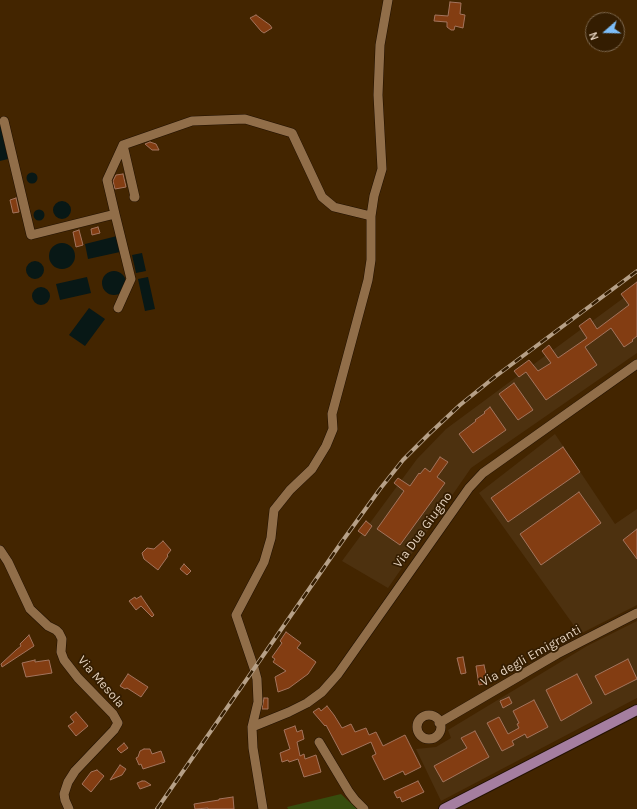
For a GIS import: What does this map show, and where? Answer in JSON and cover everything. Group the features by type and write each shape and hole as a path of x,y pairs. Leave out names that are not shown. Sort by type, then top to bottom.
{"main road":[{"path":"444,809 637,710"}],"street":[{"path":"263,809 253,748 252,727 258,702 257,679 236,615 264,562 271,538 274,510 290,490 312,469 326,446 333,429 332,414 368,280 371,260 371,216 374,196 382,169 378,95 380,45 388,0"},
{"path":"118,308 131,279 106,180 123,145 192,121 245,119 292,133 322,197 334,207 371,216"},
{"path":"4,121 31,236 115,214"},
{"path":"123,145 134,197"},
{"name":"Via Due Giugno","path":"252,727 290,712 307,703 322,692 338,674 469,488 483,473 637,364"},
{"name":"Via Mesola","path":"0,550 8,562 30,609 48,626 59,633 62,639 62,652 64,660 78,678 113,714 118,723 114,730 75,771 68,782 64,794 69,809"},
{"name":"Via degli Emigranti","path":"439,723 557,654 637,614"},
{"path":"319,742 349,792 364,809"}],"shaded area":[{"path":"0,123 8,159 0,161"},
{"path":"30,173 34,173 36,174 36,182 30,183 27,180 27,176"},
{"path":"62,201 68,204 71,210 68,216 62,219 56,216 53,210 56,204"},
{"path":"37,210 41,210 43,211 43,219 37,220 34,217 34,213"},
{"path":"117,236 120,252 88,259 85,244"},
{"path":"62,243 71,247 75,256 71,265 62,269 53,265 49,256 53,247"},
{"path":"142,253 146,271 136,273 132,255"},
{"path":"35,261 41,264 44,270 41,276 35,279 29,276 26,270 29,264"},
{"path":"114,271 123,274 126,283 123,292 114,295 105,292 102,283 105,274"},
{"path":"87,277 91,293 60,300 56,284"},
{"path":"148,277 155,309 145,311 138,279"},
{"path":"41,287 47,290 50,296 47,302 41,305 35,302 32,296 35,290"},
{"path":"637,288 637,353 471,468 388,588 342,561 417,459 446,429"},
{"path":"89,308 105,319 85,346 69,335"},
{"path":"555,434 615,524 637,509 637,605 580,634 479,493"},
{"path":"637,621 637,698 441,801 416,749 436,747 451,738 448,730 587,646"}],"green space":[{"path":"341,794 357,809 288,809 287,807"}],"building":[{"path":"450,2 461,3 460,14 465,15 463,28 455,26 454,30 451,30 447,27 447,22 434,21 435,15 448,16"},
{"path":"256,15 272,28 264,33 261,31 250,18"},
{"path":"150,142 156,144 159,150 152,150 145,144"},
{"path":"123,174 126,187 115,189 113,181 116,175"},
{"path":"16,198 19,212 13,213 10,200"},
{"path":"98,227 100,233 92,235 91,229"},
{"path":"79,230 83,245 76,247 73,232"},
{"path":"637,282 637,336 632,340 633,341 624,347 611,328 585,347 597,365 546,400 526,372 519,377 514,371 529,360 538,371 551,363 542,351 549,345 558,358 587,338 579,326 590,318 597,329 629,305 621,294"},
{"path":"514,383 533,410 518,420 499,394"},
{"path":"490,407 506,430 473,453 459,434 476,421 475,420 485,413 484,412"},
{"path":"563,447 580,472 508,522 491,498"},
{"path":"440,457 448,462 437,477 445,483 400,545 377,529 404,491 394,483 398,478 410,486 419,473 420,474 425,468 430,472"},
{"path":"579,492 601,523 541,565 520,534"},
{"path":"366,521 372,526 365,536 358,531"},
{"path":"637,529 637,559 623,540"},
{"path":"163,541 171,550 158,570 144,559 142,553 147,548 154,549"},
{"path":"184,564 191,571 187,575 180,569"},
{"path":"141,596 154,615 152,617 141,606 136,610 129,601 135,597 136,599"},
{"path":"286,632 301,643 297,648 316,662 308,674 289,688 278,692 275,677 286,671 273,662 275,659 272,657 282,643 280,641"},
{"path":"29,635 34,646 2,667 1,664 21,646 20,644"},
{"path":"463,657 466,673 461,674 457,658"},
{"path":"628,659 637,679 605,695 595,676"},
{"path":"35,660 35,662 49,660 52,673 26,677 22,663"},
{"path":"484,665 488,683 479,685 476,666"},
{"path":"128,674 148,687 141,697 127,688 125,689 120,686"},
{"path":"577,674 592,703 561,721 546,690"},
{"path":"509,697 512,703 503,708 500,701"},
{"path":"264,698 268,698 268,709 262,709"},
{"path":"534,700 548,727 527,738 525,734 512,741 514,745 502,751 487,723 499,717 508,734 519,728 517,724 519,723 513,711"},
{"path":"327,706 342,728 351,724 355,732 366,728 369,735 376,732 383,746 405,735 421,767 405,775 403,771 384,780 372,756 376,754 371,742 342,755 326,725 325,726 313,712 319,708 321,711"},
{"path":"76,712 88,726 76,736 68,726 74,722 70,717"},
{"path":"295,726 297,732 302,730 304,739 297,742 300,756 304,754 305,759 316,755 321,772 304,777 298,759 289,762 288,760 282,762 280,753 290,749 284,730"},
{"path":"475,731 489,757 443,782 434,766 467,748 461,738"},
{"path":"124,743 128,748 121,753 117,749"},
{"path":"150,749 152,754 161,751 165,762 143,769 141,764 139,765 136,758 138,757 140,751"},
{"path":"120,765 126,769 122,775 110,780"},
{"path":"97,770 104,776 91,792 82,784 91,772"},
{"path":"145,781 151,785 140,789 137,783"},
{"path":"418,781 424,792 402,802 400,797 397,798 394,792"},
{"path":"233,797 234,809 195,809 194,804"}],"railway":[{"path":"157,809 341,543 403,460 460,405 496,376 637,271"}]}
